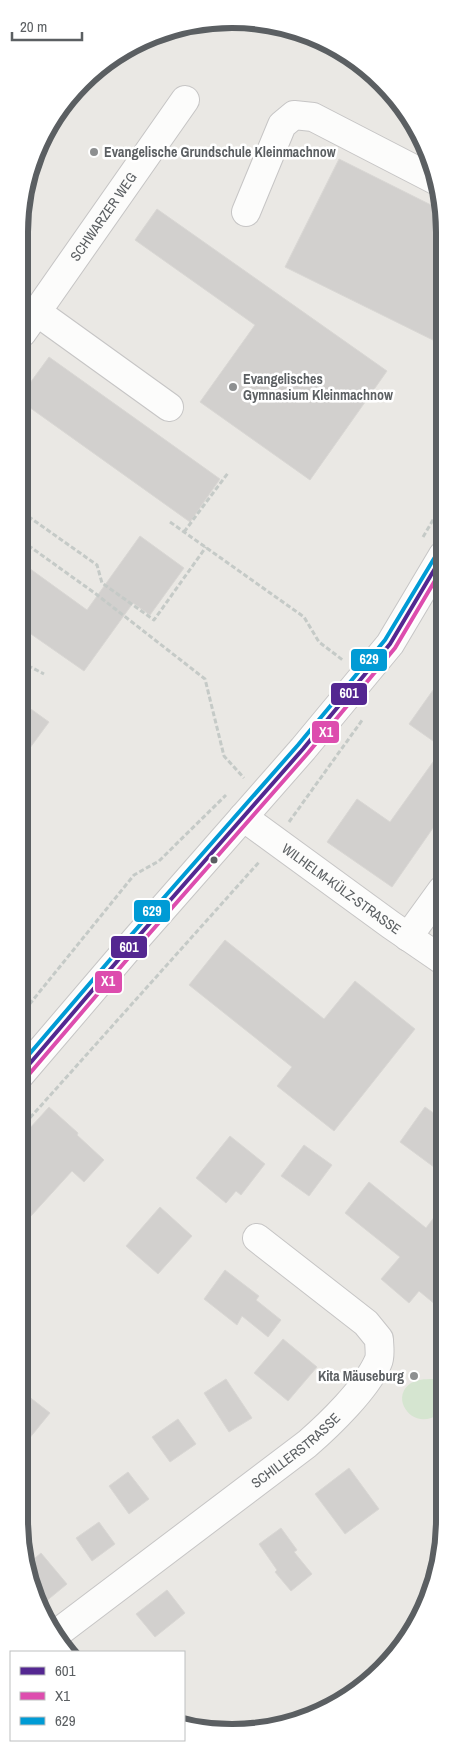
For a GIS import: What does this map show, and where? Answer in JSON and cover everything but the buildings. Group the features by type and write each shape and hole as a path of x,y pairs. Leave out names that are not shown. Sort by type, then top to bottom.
{"street":[{"name":"SCHWARZER WEG","path":"30,323 185,100"},
{"path":"246,212 282,125 294,115 313,117 429,177"},
{"path":"30,323 169,407"},
{"path":"28,1066 303,749 390,644 431,550"},
{"name":"WILHELM-KÜLZ-STRASSE","path":"243,817 436,956"},
{"path":"408,936 436,898"},
{"name":"SCHILLERSTRASSE","path":"61,1631 307,1444 362,1388 379,1361 379,1339 366,1323 257,1238"}],"path":[{"path":"184,532 228,473"},
{"path":"28,516 98,565 102,583 154,620 206,547"},
{"path":"170,522 304,617 319,642 344,662"},
{"path":"431,550 436,530"},
{"path":"28,545 96,594 205,679 224,756 244,778"},
{"path":"339,669 350,654"},
{"path":"28,666 44,674"},
{"path":"28,1120 259,862 364,718"},
{"path":"237,784 249,772"},
{"path":"28,1006 134,875 159,861 230,791"}],"green space":[{"path":"425,1379 436,1379 436,1415 423,1419 416,1418 405,1409 402,1396 405,1389 411,1383"}],"transit line":[{"name":"629","path":"28,1056 298,745 385,640 436,555"},
{"name":"601","path":"28,1066 303,749 390,644 436,567"},
{"name":"X1","path":"28,1075 308,753 395,648 436,579"}],"place":[{"name":"Evangelische Grundschule Kleinmachnow","path":"94,152"},
{"name":"Evangelisches Gymnasium Kleinmachnow","path":"233,387"},
{"name":"Kita Mäuseburg","path":"414,1376"}]}
